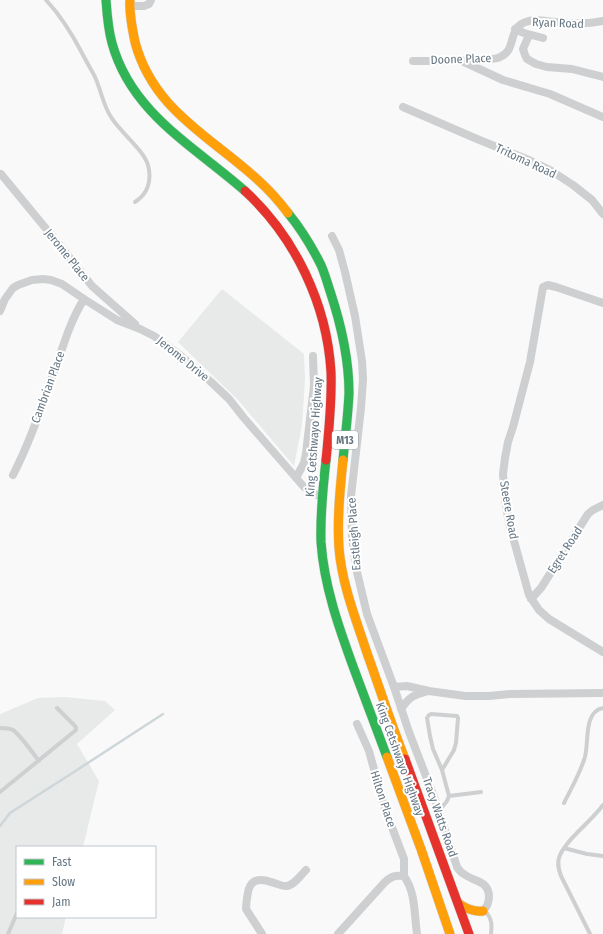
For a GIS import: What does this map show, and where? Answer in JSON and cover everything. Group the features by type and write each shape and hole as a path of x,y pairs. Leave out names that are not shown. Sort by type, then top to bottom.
{"highway":[{"name":"King Cetshwayo Highway","path":"104,2 116,56 123,73 132,88 143,103 159,120 181,140 230,179 263,209 282,233 311,287 324,324 331,373 329,431 322,497 321,538 323,563 329,592 333,607 435,891 447,933"},
{"name":"King Cetshwayo Highway","path":"129,3 134,40 143,65 154,87 175,112 258,179 292,218 319,262 326,278 342,327 349,382 338,511 339,550 342,572 355,619 394,732 469,934"},
{"path":"458,903 463,908 471,911 484,910"},
{"path":"473,934 475,922 484,910"}],"street":[{"path":"129,3 144,6 149,4 151,0"},
{"name":"Ryan Road","path":"515,29 519,25 536,20 577,24 603,21"},
{"path":"515,29 520,32 543,38"},
{"name":"Doone Place","path":"414,61 476,61 500,58 507,52 515,29"},
{"path":"529,34 524,49 527,59 548,68 572,69 603,77"},
{"path":"462,61 503,80 550,94 603,117"},
{"name":"Tritoma Road","path":"403,107 550,170 592,200 603,214"},
{"name":"Jerome Place","path":"1,174 92,286 140,329"},
{"name":"Eastleigh Place","path":"332,236 339,250 345,272 355,316 362,361 363,379 361,408 351,496 352,538 356,572 367,614 394,687"},
{"name":"Jerome Drive","path":"0,310 5,299 13,288 18,285 32,280 51,280 62,284 118,320 154,336 166,344 229,399 304,487 312,493 322,497"},
{"name":"Steere Road","path":"603,303 556,287 548,285 543,287 530,362 508,442 503,474 505,499 510,523 531,599 539,610 549,619 603,652"},
{"name":"Cambrian Place","path":"13,475 22,457 40,411 71,323 84,299"},
{"path":"296,478 304,463 306,453 314,386 313,356"},
{"name":"Egret Road","path":"531,599 541,588 588,514 603,505"},
{"path":"388,671 407,686"},
{"path":"394,687 407,686 465,696 603,693"},
{"name":"Tracy Watts Road","path":"394,687 457,867 463,874 484,884 487,888 489,902 484,910"},
{"path":"401,709 412,696 429,691"},
{"name":"Hilton Place","path":"357,724 369,751 385,809 404,859 404,876 409,882 415,907 417,934"},
{"path":"262,934 246,909 250,886 254,881 268,880 287,886 294,882 306,870"},
{"path":"338,934 385,882 391,877 404,876"}],"lane":[{"path":"46,0 64,21 80,49 95,78 111,118 131,141 147,163 149,185 143,195 135,202"},
{"path":"0,792 76,730 75,726 57,708"},
{"path":"564,803 584,762 586,754 587,730 593,714 599,709 603,708"},
{"path":"439,812 449,796 430,736 427,718 431,714 457,716 458,718 454,750 442,770"},
{"path":"0,728 7,728 17,734 39,761"},
{"path":"449,796 482,792"},
{"path":"590,934 561,876 558,866 560,854 564,848 603,805"},
{"path":"564,848 587,854 603,856"},
{"path":"484,910 491,918 491,934"},
{"path":"8,934 16,914"}],"shaded area":[{"path":"222,289 304,354 305,380 302,425 294,466 238,400 178,342"},
{"path":"65,697 105,701 115,710 77,744 99,781 83,846 16,846 16,918 66,918 62,934 0,934 0,714 38,698"}],"waterway":[{"path":"0,826 10,813 163,714"}],"traffic: fast":[{"path":"106,0 112,43 121,68 134,89 149,109 166,126 245,191"},
{"path":"288,213 306,238 321,265 341,329 349,380 343,460"},
{"path":"326,460 321,532 325,575 343,638 387,757"}],"traffic: slow":[{"path":"130,0 130,16 135,42 143,66 155,86 169,104 185,120 258,180 288,213"},
{"path":"343,460 338,526 339,548 343,575 350,602 367,653 405,759"},
{"path":"387,757 450,934"},
{"path":"458,903 470,910 483,911"}],"traffic: jam":[{"path":"245,191 263,209 279,229 293,251 305,273 323,322 331,372 331,405 326,460"},
{"path":"405,759 469,934"}]}
